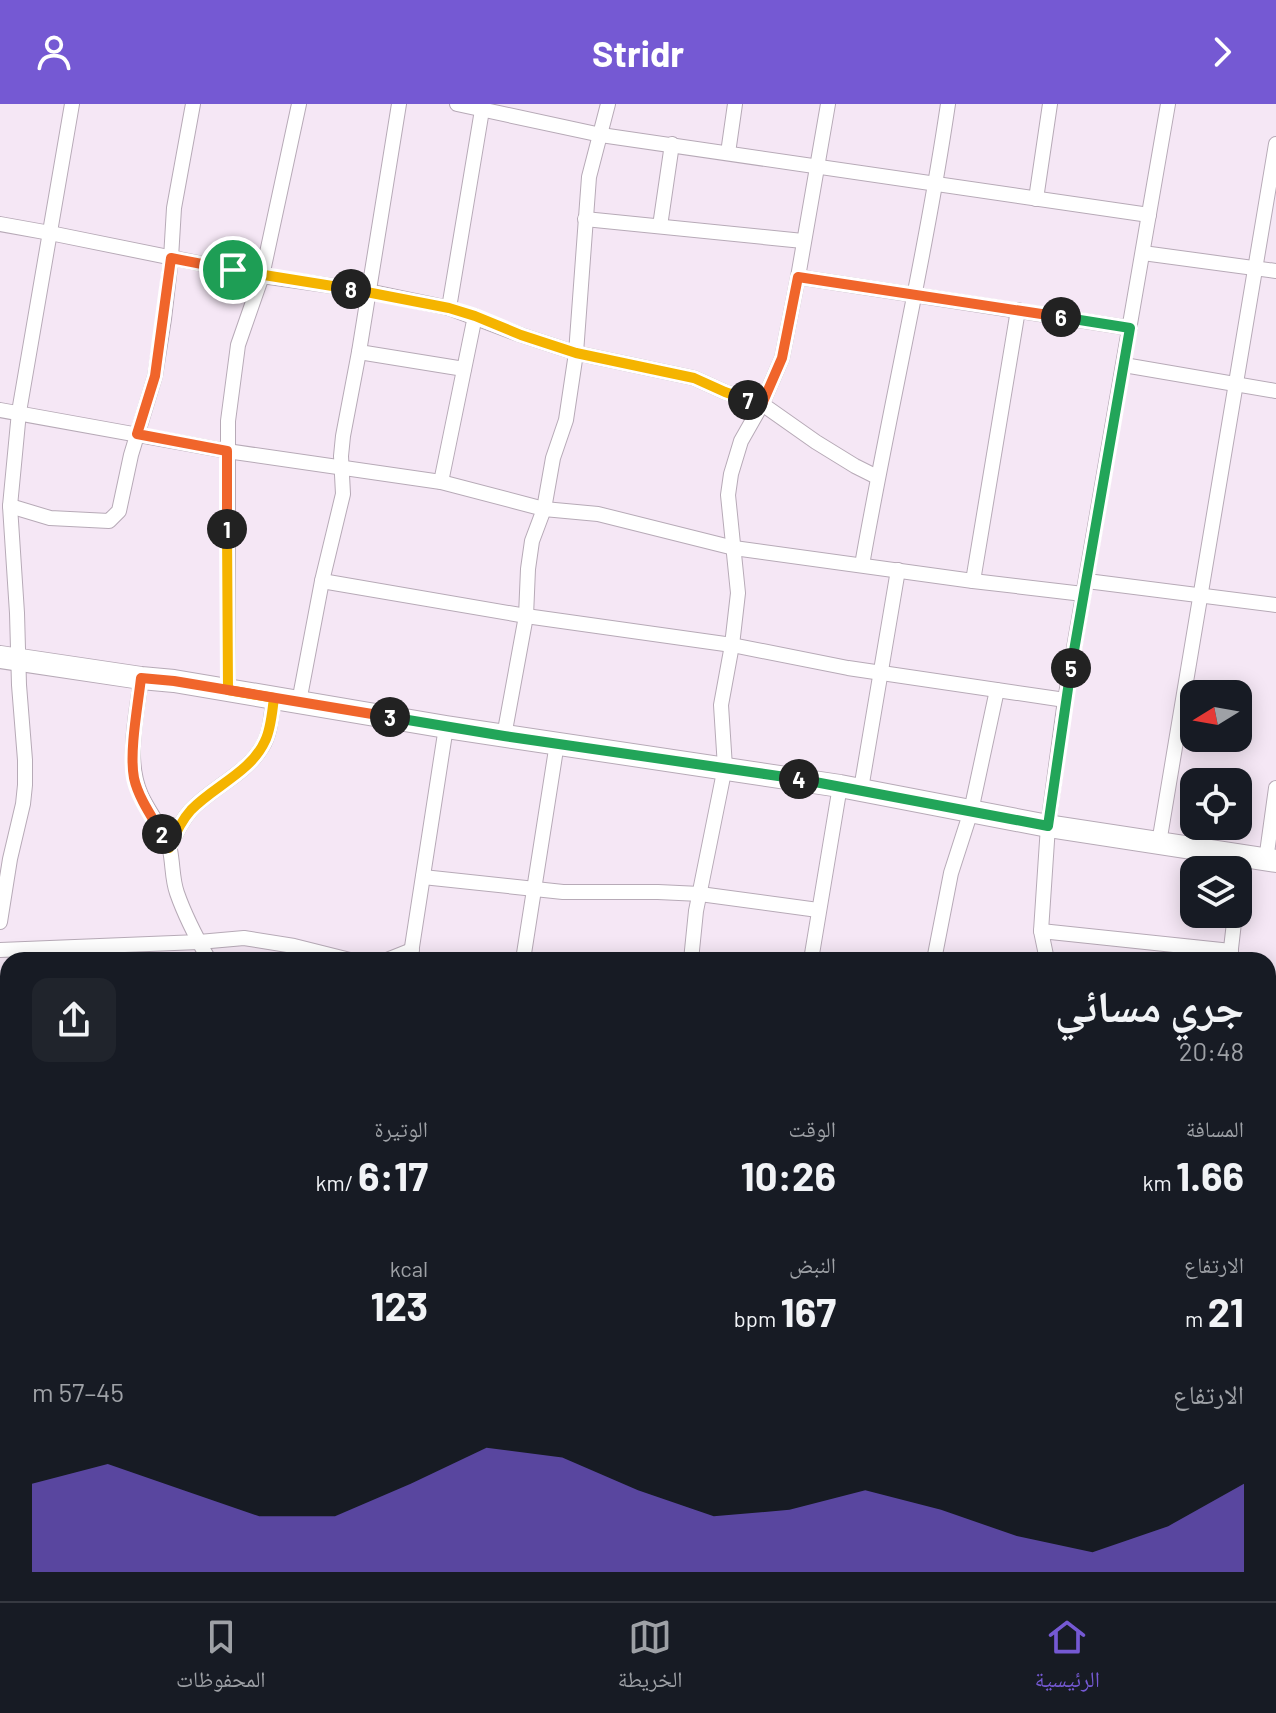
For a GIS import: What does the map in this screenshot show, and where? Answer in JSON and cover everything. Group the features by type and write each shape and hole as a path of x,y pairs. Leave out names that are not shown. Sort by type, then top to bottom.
{"main road":[{"path":"9,658 228,690 504,736 725,767 1048,826 1242,856"}],"street":[{"path":"0,922 5,857 23,804 25,785 25,760 9,658 17,613 10,506 19,412 72,104"},
{"path":"10,506 50,518 109,521 119,511 137,434 155,376 171,258 174,208 193,104"},
{"path":"228,690 229,399 238,345 262,276 299,104"},
{"path":"299,702 322,581 343,494 343,436 399,104"},
{"path":"457,104 483,106 601,135 1149,215"},
{"path":"504,736 526,616 532,541 544,509 553,458 566,420 576,353 591,165 608,104"},
{"path":"728,153 735,104"},
{"path":"692,952 725,767 721,705 738,593 728,495 731,474 741,441 762,404 782,358 828,104"},
{"path":"862,565 936,184 948,104"},
{"path":"1036,199 1050,104"},
{"path":"1045,952 1041,931 1048,826 1065,700 1168,104"},
{"path":"449,308 483,106"},
{"path":"660,226 672,144"},
{"path":"1159,843 1276,146"},
{"path":"585,219 803,241"},
{"path":"0,224 262,276 368,291 449,308 576,353 694,378 762,404 816,442 877,477"},
{"path":"1143,253 1276,271"},
{"path":"798,277 1130,328"},
{"path":"973,581 1018,310"},
{"path":"441,482 475,316"},
{"path":"359,352 464,369"},
{"path":"1124,365 1276,391"},
{"path":"0,410 227,451 441,482 544,509 598,514 734,548 973,581 1200,595 1276,605"},
{"path":"812,952 818,910 881,673 898,570"},
{"path":"322,581 526,616 732,645 881,673 1065,700"},
{"path":"141,678 134,734 134,778 169,848 177,892 205,952"},
{"path":"936,952 951,873 971,811 997,690"},
{"path":"169,848 192,809 261,750 267,737 274,698"},
{"path":"411,952 446,727"},
{"path":"524,952 557,743"},
{"path":"1271,861 1276,788"},
{"path":"423,877 563,892 700,894 818,910"},
{"path":"1230,952 1233,928"},
{"path":"1041,931 1206,952"},
{"path":"0,950 244,938 318,952"}],"route":[{"path":"233,270 171,258 155,376 137,434 227,451 228,690 274,698 267,737 261,750 192,809 169,848 134,778 134,734 141,678 174,681 274,698 372,714 446,727 504,736 725,767 1048,826 1065,700 1130,328 798,277 782,358 762,404 694,378 576,353 449,308 368,291 233,270"}]}
